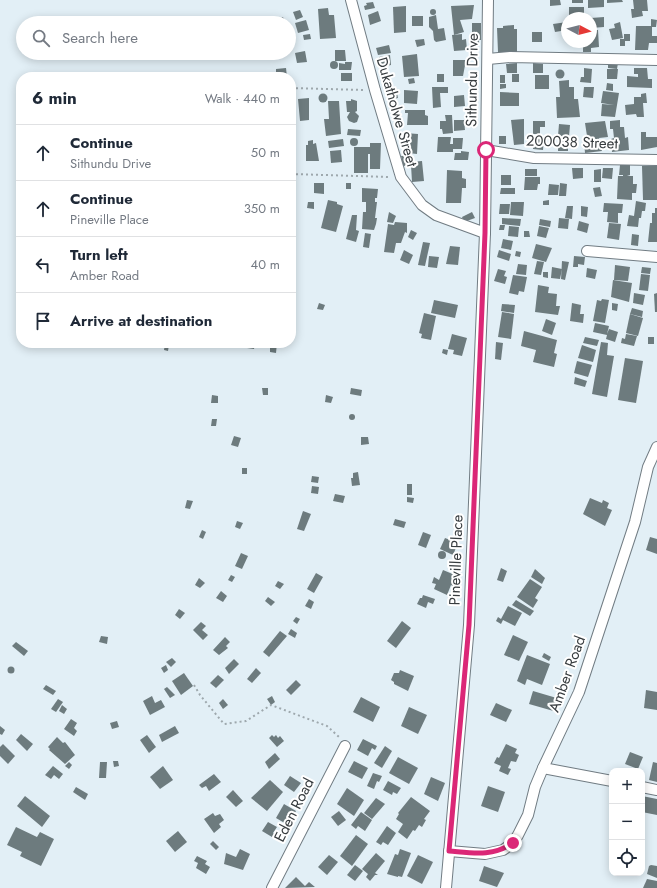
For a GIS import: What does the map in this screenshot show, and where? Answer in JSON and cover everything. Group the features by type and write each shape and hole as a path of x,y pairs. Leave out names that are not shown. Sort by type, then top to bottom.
{"street":[{"name":"Dukatholwe Street","path":"351,0 375,90 401,177 422,205 436,215 485,233"},
{"name":"Sithundu Drive","path":"485,233 488,0"},
{"path":"488,59 510,57 657,60"},
{"name":"200038 Street","path":"486,150 534,158 657,160"},
{"name":"Pineville Place","path":"446,888 469,625 485,233"},
{"path":"587,251 657,257"},
{"name":"Amber Road","path":"449,851 485,854 502,850 513,843 528,815 535,787 543,768 580,692 635,522 648,467 657,447"},
{"name":"Eden Road","path":"272,888 345,746"},
{"path":"543,768 609,780"},
{"path":"645,788 657,790"}],"path":[{"path":"296,88 375,90"},
{"path":"296,174 401,177"},
{"path":"194,685 200,695 224,724 246,721 271,705 327,726 345,746"}],"building":[{"path":"550,0 560,0 561,5 550,6"},
{"path":"572,0 583,0 583,3 572,3"},
{"path":"588,0 604,0 604,7 588,8"},
{"path":"607,0 622,0 623,2 607,3"},
{"path":"633,0 647,0 648,11 642,11 643,16 632,18 631,9 634,9"},
{"path":"373,2 375,8 365,10 364,6 367,5 366,3"},
{"path":"474,5 472,19 460,20 464,32 454,35 451,6"},
{"path":"406,6 406,32 394,33 393,7"},
{"path":"569,7 584,7 584,12 569,12"},
{"path":"328,8 329,15 334,15 336,38 320,39 318,9"},
{"path":"433,9 436,12 433,15 430,12"},
{"path":"300,10 303,17 296,20 296,16 293,12"},
{"path":"378,11 381,21 370,25 368,15"},
{"path":"436,15 438,29 444,28 446,40 436,42 434,40 433,31 429,27 429,17"},
{"path":"412,16 423,16 423,26 412,26"},
{"path":"604,17 604,27 597,28 597,18"},
{"path":"651,19 657,20 656,27 652,27 652,36 657,36 657,43 649,43 648,50 635,50 636,26 651,26"},
{"path":"306,20 309,30 298,33 296,23"},
{"path":"620,22 623,38 612,40 609,29 615,28 614,24"},
{"path":"472,23 481,23 481,40 479,40 479,43 472,41"},
{"path":"561,23 561,31 555,32 553,24"},
{"path":"514,25 514,29 517,29 517,52 498,52 497,28"},
{"path":"597,30 598,30 599,47 597,47"},
{"path":"532,32 542,32 542,42 532,42"},
{"path":"310,34 311,39 304,40 303,35"},
{"path":"462,34 462,40 466,39 467,50 454,51 452,35"},
{"path":"624,34 630,34 630,41 625,41 625,46 620,46 620,39 624,39"},
{"path":"424,39 425,45 417,47 415,40"},
{"path":"389,45 391,53 378,55 376,48"},
{"path":"583,48 591,48 591,52 583,52"},
{"path":"335,50 345,50 346,61 335,61"},
{"path":"305,51 307,62 297,63 296,53"},
{"path":"417,54 419,76 404,77 402,56"},
{"path":"390,55 391,65 381,67 379,57"},
{"path":"453,60 466,60 463,76 453,76"},
{"path":"334,61 337,62 337,68 334,69 331,68 330,65 331,62"},
{"path":"345,62 352,62 351,70 339,70 339,63 345,64"},
{"path":"517,63 517,73 507,73 506,64"},
{"path":"533,63 543,64 543,73 533,73"},
{"path":"608,63 618,63 617,69 608,68"},
{"path":"286,68 286,72 276,72 276,69"},
{"path":"584,68 592,69 591,83 580,82 581,77 584,77"},
{"path":"634,68 647,68 648,79 652,79 652,88 627,87 627,76 638,77 638,74 634,74"},
{"path":"607,69 618,69 617,79 607,79"},
{"path":"558,70 562,70 564,74 562,78 558,78 556,76 556,72"},
{"path":"341,73 352,73 352,81 341,81"},
{"path":"437,74 444,74 444,82 437,82"},
{"path":"512,74 519,74 519,82 512,82"},
{"path":"500,75 505,75 505,83 500,83"},
{"path":"535,75 549,75 549,89 535,89"},
{"path":"414,78 415,83 409,84 408,79"},
{"path":"569,80 569,87 574,87 574,99 578,99 580,117 557,118 556,97 560,97 559,81"},
{"path":"607,83 613,84 613,91 606,90"},
{"path":"500,84 506,84 506,88 500,89"},
{"path":"396,87 398,98 388,100 386,89"},
{"path":"432,87 448,87 448,93 440,93 441,107 433,108"},
{"path":"584,87 594,87 593,98 583,97"},
{"path":"404,90 418,91 417,104 404,103"},
{"path":"603,91 619,93 615,117 601,116 602,104 614,105 601,103"},
{"path":"500,92 519,93 519,106 500,106"},
{"path":"323,93 328,98 323,103 318,98"},
{"path":"646,93 647,103 643,103 644,117 637,117 636,114 626,115 625,105 634,104 634,97 641,97 641,94"},
{"path":"464,95 465,106 454,107 454,96"},
{"path":"309,98 309,120 300,121 298,99"},
{"path":"351,99 357,101 357,111 355,112 359,116 357,122 354,123 349,121 347,117 350,112 347,112 346,101 351,101"},
{"path":"328,101 339,101 341,134 326,136 324,119 329,119"},
{"path":"405,110 425,110 425,115 428,116 428,125 407,125 408,113 405,113"},
{"path":"445,115 452,115 453,133 443,134 442,129 440,129 440,121 446,121"},
{"path":"524,119 524,144 514,145 511,120"},
{"path":"454,120 464,120 465,130 454,131"},
{"path":"620,120 620,127 624,127 625,138 628,137 629,150 612,152 611,139 614,138 613,129 610,129 610,121"},
{"path":"533,121 545,121 545,127 540,127 540,134 533,134"},
{"path":"605,121 608,137 599,138 602,151 585,153 584,141 596,139 587,136 585,123"},
{"path":"559,124 570,125 569,137 558,136"},
{"path":"348,129 361,130 360,136 347,135"},
{"path":"641,132 646,132 646,137 657,137 657,147 641,150"},
{"path":"405,133 418,134 417,154 408,153"},
{"path":"499,136 506,136 506,144 499,144"},
{"path":"438,137 451,137 450,144 453,144 453,138 463,138 462,149 453,149 453,152 437,152"},
{"path":"558,137 568,137 568,151 558,151"},
{"path":"352,138 356,138 358,142 356,146 352,146 350,144 350,140"},
{"path":"534,138 544,139 543,150 533,149"},
{"path":"343,139 344,146 329,148 328,141"},
{"path":"313,140 313,144 316,143 319,161 306,161 306,145 308,145 308,141"},
{"path":"370,143 381,143 380,169 370,169 370,154 368,154 368,173 354,173 354,147 370,147"},
{"path":"341,150 342,162 331,163 330,151"},
{"path":"461,151 469,152 468,160 454,160 455,153 461,153"},
{"path":"409,155 410,162 422,161 424,181 412,182 411,165 403,166 401,156"},
{"path":"620,165 630,165 630,175 627,176 633,176 633,184 637,184 636,193 632,193 632,200 617,199 618,176 623,176 619,175"},
{"path":"642,166 657,166 657,200 643,200"},
{"path":"572,168 583,168 583,178 573,179"},
{"path":"603,168 613,168 612,179 602,178"},
{"path":"525,169 537,169 537,176 525,176"},
{"path":"601,169 601,182 594,182 594,170"},
{"path":"447,170 462,171 462,178 466,179 466,188 462,188 461,203 446,203"},
{"path":"501,175 511,175 511,185 501,185"},
{"path":"525,177 540,177 540,184 538,184 537,190 524,190"},
{"path":"314,183 324,183 324,194 314,193"},
{"path":"346,183 351,183 351,189 346,189"},
{"path":"560,183 567,184 566,196 559,196"},
{"path":"549,184 559,185 558,195 548,195"},
{"path":"600,187 602,196 595,197 593,188"},
{"path":"362,188 378,189 377,198 375,198 375,202 377,202 375,218 377,218 374,230 362,229 363,212 366,212 366,202 362,202"},
{"path":"501,188 515,188 515,194 500,194"},
{"path":"328,200 337,202 337,204 343,206 336,232 321,228"},
{"path":"549,200 549,205 543,205 543,201"},
{"path":"636,201 646,203 645,211 642,211 641,218 639,218 638,227 627,226 629,215 634,216"},
{"path":"308,202 314,202 314,209 307,208"},
{"path":"511,202 524,202 523,216 510,215"},
{"path":"604,203 623,204 622,213 618,213 618,223 607,222 608,212 603,212"},
{"path":"500,204 510,204 509,214 499,214"},
{"path":"567,206 573,206 572,219 565,218"},
{"path":"581,206 588,207 587,217 581,216"},
{"path":"655,208 657,208 657,242 648,242 650,223 652,223 652,213 655,213"},
{"path":"389,212 396,216 393,223 387,222"},
{"path":"472,212 475,218 464,222 462,217"},
{"path":"352,215 357,215 356,230 359,231 356,242 346,239"},
{"path":"502,218 521,219 520,226 502,224"},
{"path":"559,218 569,219 568,229 558,228"},
{"path":"540,219 551,221 550,227 539,225"},
{"path":"579,221 589,224 587,233 577,230"},
{"path":"395,222 407,223 407,233 405,232 401,243 396,243 394,253 384,252 388,224 394,225"},
{"path":"609,223 621,224 619,240 607,238"},
{"path":"500,225 505,225 504,230 499,230"},
{"path":"509,226 519,227 518,237 508,236"},
{"path":"539,226 549,228 546,238 537,236"},
{"path":"411,230 417,233 413,240 408,237"},
{"path":"524,231 529,231 530,237 524,237"},
{"path":"365,233 371,234 369,248 363,247"},
{"path":"632,234 639,235 638,246 631,245"},
{"path":"503,239 513,241 511,250 501,248"},
{"path":"423,242 430,243 425,266 418,265"},
{"path":"536,244 552,248 546,262 532,258"},
{"path":"450,246 460,247 458,265 446,264"},
{"path":"404,250 413,255 409,264 400,260"},
{"path":"499,250 511,254 509,261 497,257"},
{"path":"516,251 521,252 520,257 515,256"},
{"path":"429,256 439,257 437,268 428,267"},
{"path":"574,256 585,257 584,265 578,264 578,267 573,267"},
{"path":"537,261 544,262 541,275 534,274"},
{"path":"562,261 569,262 565,280 561,279"},
{"path":"518,264 527,265 526,275 516,274"},
{"path":"615,265 630,267 628,281 614,280"},
{"path":"552,267 562,269 560,279 551,278"},
{"path":"642,267 651,268 650,274 641,273"},
{"path":"587,268 597,270 595,279 586,277"},
{"path":"498,269 506,271 504,276 507,277 505,284 494,281"},
{"path":"543,272 548,272 548,278 543,277"},
{"path":"641,274 650,275 648,291 639,290"},
{"path":"513,275 527,277 524,292 519,291 518,295 509,293"},
{"path":"613,280 632,283 629,302 611,297"},
{"path":"538,285 549,287 548,293 557,294 556,306 560,306 558,315 535,312"},
{"path":"634,293 645,295 643,305 633,303"},
{"path":"657,293 657,312 655,312 654,294"},
{"path":"602,299 609,300 605,323 593,321 597,300 601,301"},
{"path":"434,300 458,305 455,318 431,313"},
{"path":"319,303 325,305 323,310 317,309"},
{"path":"572,303 581,305 580,314 584,314 583,323 570,321"},
{"path":"612,303 618,304 617,311 612,310"},
{"path":"502,304 515,305 514,313 501,311"},
{"path":"632,308 643,311 642,317 630,314"},
{"path":"502,312 514,314 511,339 498,337"},
{"path":"424,313 436,316 431,340 421,338 422,334 419,333"},
{"path":"630,314 643,318 638,336 626,333"},
{"path":"546,319 556,323 552,335 542,331"},
{"path":"595,323 609,326 607,334 609,329 618,332 615,342 606,339 607,335 593,332"},
{"path":"524,331 557,340 554,353 557,354 554,367 533,362 536,350 521,346"},
{"path":"452,334 467,338 462,356 453,354 454,350 448,349"},
{"path":"626,334 637,336 634,346 621,343 622,338 625,339"},
{"path":"585,337 599,340 597,346 583,343"},
{"path":"648,337 654,337 654,344 648,344"},
{"path":"496,342 503,343 501,360 495,359"},
{"path":"601,342 608,343 607,355 614,356 607,397 592,394"},
{"path":"582,345 596,350 593,362 578,358"},
{"path":"164,348 168,348 168,351 164,350"},
{"path":"270,348 276,348 276,353 270,352"},
{"path":"443,349 448,350 447,355 442,353"},
{"path":"625,358 643,361 636,403 618,400"},
{"path":"577,361 592,365 588,377 574,373"},
{"path":"575,377 587,381 585,387 574,384"},
{"path":"262,388 268,388 268,395 263,395"},
{"path":"351,388 362,390 361,396 350,394"},
{"path":"212,395 218,396 218,403 211,403"},
{"path":"326,395 333,397 331,403 325,402"},
{"path":"352,414 355,417 352,420 349,417"},
{"path":"212,419 217,419 216,426 211,426"},
{"path":"234,436 241,438 238,447 231,445"},
{"path":"361,437 368,437 369,444 361,445"},
{"path":"242,468 247,468 247,474 242,474"},
{"path":"358,472 360,485 352,486 351,478 353,478 353,473"},
{"path":"312,476 319,477 318,483 311,482"},
{"path":"407,484 412,484 412,495 407,495"},
{"path":"312,486 319,487 318,494 311,493"},
{"path":"335,494 345,496 343,503 333,501"},
{"path":"407,497 414,498 413,503 407,502"},
{"path":"590,498 602,503 603,500 609,503 607,508 612,510 605,526 583,514"},
{"path":"187,500 193,501 190,509 185,508"},
{"path":"303,511 311,514 304,531 297,529"},
{"path":"395,519 406,522 404,528 393,525"},
{"path":"237,521 243,523 240,529 235,527"},
{"path":"202,530 206,532 203,539 199,537"},
{"path":"423,532 431,535 426,548 418,545"},
{"path":"650,537 657,539 657,554 646,550"},
{"path":"445,538 458,543 453,555 440,549"},
{"path":"440,551 444,551 446,555 444,559 440,559 438,557 438,553"},
{"path":"241,553 248,556 242,569 235,566"},
{"path":"501,568 507,571 503,582 497,580"},
{"path":"535,569 545,578 542,584 531,577"},
{"path":"443,570 455,575 452,581 456,583 454,587 451,585 447,595 434,589 436,584 432,583 434,577 439,580"},
{"path":"316,573 323,577 314,593 307,589"},
{"path":"231,575 235,577 232,582 228,580"},
{"path":"199,578 205,583 200,588 195,585"},
{"path":"530,579 542,587 535,598 538,600 533,608 517,597"},
{"path":"278,581 284,584 280,589 275,586"},
{"path":"221,591 227,596 223,602 216,598"},
{"path":"423,595 435,599 433,604 428,602 426,608 417,604"},
{"path":"268,597 275,602 271,606 265,601"},
{"path":"309,599 314,602 311,609 305,606"},
{"path":"516,600 534,611 530,616 512,605"},
{"path":"508,606 522,613 515,626 503,620 501,624 496,621 498,617 501,619"},
{"path":"179,609 185,613 180,619 175,615"},
{"path":"296,617 300,619 297,624 293,621"},
{"path":"402,621 411,628 396,648 387,641"},
{"path":"201,622 206,626 202,630 208,635 203,640 193,630"},
{"path":"291,629 297,633 295,638 288,634"},
{"path":"280,631 287,636 269,657 263,652"},
{"path":"513,635 528,642 519,661 504,655"},
{"path":"101,636 108,637 107,644 99,642"},
{"path":"225,637 230,642 226,646 228,648 219,655 213,650"},
{"path":"16,642 28,651 24,656 12,646"},
{"path":"544,653 551,657 549,661 542,657"},
{"path":"527,655 550,664 542,685 527,679 525,685 517,681"},
{"path":"172,658 176,662 171,667 166,662"},
{"path":"234,659 239,664 229,674 225,668"},
{"path":"166,665 168,670 164,673 161,668"},
{"path":"11,666 14,667 14,673 11,674 8,673 7,670 8,667"},
{"path":"256,668 261,673 252,683 247,679"},
{"path":"400,670 414,676 408,691 394,684 391,680 394,673 399,673"},
{"path":"184,673 193,686 181,695 172,681"},
{"path":"218,675 224,680 216,688 210,683"},
{"path":"296,680 301,685 291,695 286,690"},
{"path":"46,685 56,691 53,695 43,689"},
{"path":"167,687 175,695 170,698 164,689"},
{"path":"646,690 657,692 657,710 644,708"},
{"path":"533,691 560,699 557,712 529,704"},
{"path":"152,696 155,703 161,700 165,707 150,715 143,701"},
{"path":"272,696 275,702 271,705 267,699"},
{"path":"361,697 380,707 373,722 353,712"},
{"path":"58,699 63,702 56,712 51,709"},
{"path":"223,699 228,705 223,709 219,703"},
{"path":"496,703 512,710 506,722 490,715"},
{"path":"62,705 67,709 64,714 59,711"},
{"path":"409,707 427,715 418,734 401,726"},
{"path":"71,719 77,723 74,728 77,731 74,736 64,729"},
{"path":"117,721 119,727 112,729 110,723"},
{"path":"0,726 5,730 2,735 0,734"},
{"path":"175,726 179,733 162,742 159,735"},
{"path":"21,734 33,744 27,751 16,740"},
{"path":"147,735 156,747 149,753 140,740"},
{"path":"272,735 274,737 276,735 278,738 280,736 284,741 277,747 269,738"},
{"path":"57,737 63,743 65,742 75,755 65,764 49,750 50,749 48,747"},
{"path":"363,739 377,746 375,750 372,748 368,756 357,750"},
{"path":"3,744 15,756 8,764 0,756 0,747"},
{"path":"506,744 517,749 515,753 519,755 516,762 511,761 508,768 511,769 508,775 499,771 501,766 494,763 497,757 499,758"},
{"path":"385,746 392,751 382,768 374,763"},
{"path":"630,752 643,757 638,768 625,764"},
{"path":"275,753 280,759 269,769 265,762"},
{"path":"398,757 418,768 409,784 389,773"},
{"path":"113,761 118,761 119,766 114,767"},
{"path":"354,761 368,768 362,779 348,772"},
{"path":"69,762 72,765 69,769 65,766"},
{"path":"100,762 107,762 106,778 99,778"},
{"path":"653,762 657,763 657,782 649,780"},
{"path":"53,766 63,774 59,779 54,775 51,779 45,775"},
{"path":"163,766 173,780 160,789 150,777"},
{"path":"373,773 382,776 379,782 377,781 374,789 367,786"},
{"path":"214,774 221,782 209,791 206,786 202,788 199,785"},
{"path":"290,776 301,783 294,792 284,785"},
{"path":"431,777 445,783 438,801 424,794"},
{"path":"270,780 283,792 267,811 251,798"},
{"path":"388,781 401,788 397,794 393,792 392,795 383,790"},
{"path":"488,786 505,792 498,812 481,806"},
{"path":"76,787 88,794 85,800 73,792"},
{"path":"347,788 364,800 354,816 337,804"},
{"path":"233,790 243,801 236,807 226,797"},
{"path":"25,796 50,816 42,827 17,806"},
{"path":"411,797 430,811 424,819 426,820 422,827 419,825 415,831 413,830 407,839 398,832 403,824 396,819 399,814 398,813"},
{"path":"645,797 657,799 657,815 645,813"},
{"path":"376,798 385,804 372,819 364,813"},
{"path":"284,804 296,811 288,825 276,818"},
{"path":"339,811 346,820 338,826 331,817"},
{"path":"361,812 372,820 365,831 358,826 356,829 351,825"},
{"path":"213,813 215,816 220,814 224,820 219,824 221,827 214,833 204,819"},
{"path":"268,822 277,827 273,833 279,837 277,840 262,831"},
{"path":"387,826 396,833 388,845 383,842 381,845 376,842"},
{"path":"16,827 37,837 40,832 54,839 41,866 20,856 22,852 7,845"},
{"path":"178,831 187,842 175,852 166,841"},
{"path":"356,835 368,844 352,866 340,856"},
{"path":"213,841 219,847 216,850 210,844"},
{"path":"240,849 250,854 243,870 224,864 226,853 236,857"},
{"path":"400,849 411,853 402,877 387,874 395,854 398,855"},
{"path":"376,853 385,861 375,873 378,875 375,875 370,881 366,877 368,874 362,869"},
{"path":"329,855 338,862 327,875 318,867"},
{"path":"418,855 433,862 422,884 407,876"},
{"path":"197,856 207,861 205,864 210,867 206,874 196,868 198,863 194,861"},
{"path":"355,865 363,871 355,881 347,875"},
{"path":"484,866 504,873 497,887 479,881"},
{"path":"649,866 657,866 657,878 647,874"},
{"path":"296,877 305,886 309,882 315,887 285,888"},
{"path":"647,879 657,881 657,888 643,888"}],"route":[{"path":"486,150 485,233 469,625 449,851 485,854 502,850 513,843"}]}
